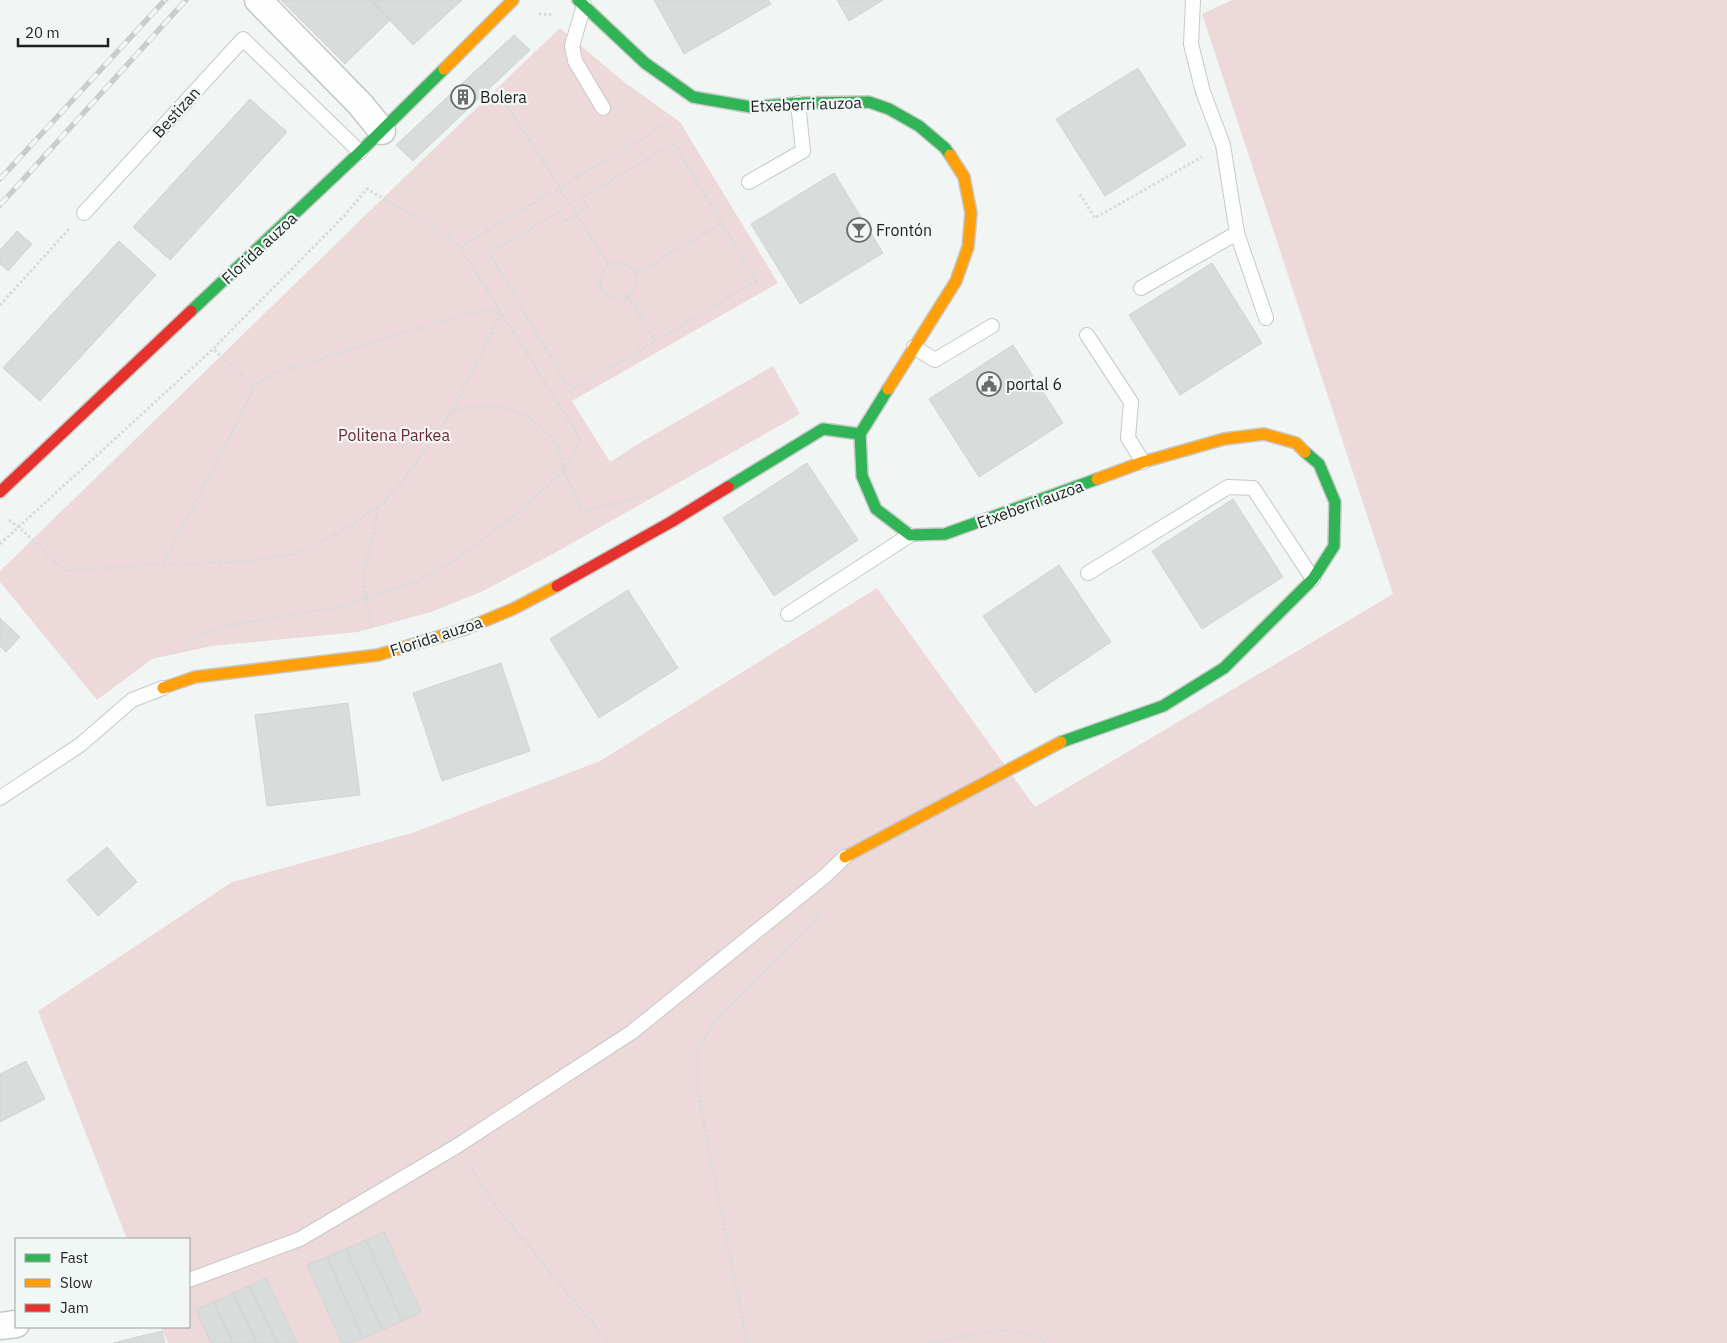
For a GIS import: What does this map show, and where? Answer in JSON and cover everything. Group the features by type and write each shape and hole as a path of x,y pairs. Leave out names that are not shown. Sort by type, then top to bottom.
{"street":[{"path":"258,0 360,104 382,131"},
{"name":"Florida auzoa","path":"0,492 382,131 513,0"},
{"name":"Etxeberri auzoa","path":"581,2 645,64 693,97 751,107 869,102 889,109 919,126 945,148 964,177 971,213 968,247 956,281 860,434"},
{"name":"Florida auzoa","path":"163,688 195,677 378,655 465,629 544,594 671,522 823,429 860,434"},
{"path":"860,434 862,476 876,509 910,535"},
{"name":"Etxeberri auzoa","path":"845,857 1059,743 1163,706 1224,668 1313,579 1334,546 1335,502 1319,464 1296,443 1264,434 1224,439 1143,462 945,534 910,535"},
{"path":"0,1326 15,1324"}],"lane":[{"path":"1193,0 1191,44 1203,92 1222,146 1237,233 1266,318"},
{"path":"581,2 572,46 575,61 603,108"},
{"name":"Bestizan","path":"84,212 243,40 360,152"},
{"path":"748,182 803,151 798,104"},
{"path":"1141,288 1237,233"},
{"path":"914,347 935,360 992,326"},
{"path":"1087,335 1131,402 1128,438 1143,462"},
{"path":"1088,573 1228,487 1253,488 1313,579"},
{"path":"788,614 910,535"},
{"name":"Florida auzoa","path":"0,798 80,745 132,700 163,688"},
{"path":"190,1280 300,1239 457,1146 632,1032 825,876 845,857"}],"path":[{"path":"499,92 609,264"},
{"path":"460,247 670,122"},
{"path":"674,143 756,281 571,391 489,253 558,212 565,222 576,214 587,207 582,198 674,143"},
{"path":"1080,194 1095,218 1222,146"},
{"path":"186,651 188,645 201,634 231,625 338,607 418,582 463,555 510,519 564,471 581,440 460,247 442,232 367,189 360,152"},
{"path":"0,544 214,349 367,189"},
{"path":"0,305 84,212"},
{"path":"635,274 722,224"},
{"path":"622,263 628,265 635,274 636,286 628,297 615,300 609,298 604,293 599,281 600,274 609,264 622,263"},
{"path":"628,297 656,341"},
{"path":"163,564 238,421 254,386 272,374 467,313 500,310"},
{"path":"19,527 64,572 163,564 246,562 295,554 342,531 379,506 408,475 453,410 488,341 500,310"},
{"path":"214,349 254,386"},
{"path":"453,410 476,406 504,407 528,417 546,431 558,446 564,471 582,510 648,496 671,522"},
{"path":"365,600 363,579 379,506"},
{"path":"747,1343 698,1093 697,1052 714,1022 816,921 824,899 825,876"},
{"path":"457,1146 497,1208 609,1343"},
{"path":"931,1343 971,1334 1014,1330 1036,1336 1045,1343"}],"green space":[{"path":"1232,0 1727,0 1727,1343 168,1343 161,1328 190,1328 190,1238 127,1238 38,1011 232,882 412,833 600,761 877,588 1035,807 1393,594 1202,14"},
{"name":"Politena Parkea","path":"560,28 624,82 680,122 778,283 572,401 610,462 773,366 800,414 551,555 483,591 431,612 358,632 212,646 152,659 97,700 0,582 0,571"}],"building":[{"path":"281,0 371,0 390,20 345,64"},
{"path":"371,0 462,0 413,45"},
{"path":"654,0 768,0 771,4 684,54"},
{"path":"837,0 883,0 849,21"},
{"name":"Bolera","path":"514,35 530,50 413,161 396,145"},
{"path":"1138,68 1186,145 1105,196 1056,119"},
{"path":"250,99 287,132 170,260 133,227"},
{"path":"834,173 883,253 800,304 751,224"},
{"path":"17,231 32,244 8,271 0,264 0,250"},
{"path":"119,241 156,275 40,401 3,368"},
{"path":"1212,263 1262,343 1180,395 1129,315"},
{"path":"1013,345 1063,423 979,477 929,399"},
{"path":"807,463 858,540 774,596 723,518"},
{"path":"1233,499 1283,577 1202,629 1152,551"},
{"path":"1059,565 1111,642 1035,693 983,616"},
{"path":"628,590 678,668 599,718 550,639"},
{"path":"0,618 20,637 6,652 0,646"},
{"path":"501,663 530,751 442,781 413,693"},
{"path":"348,703 360,795 267,806 255,715"},
{"path":"107,847 137,882 98,916 67,880"},
{"path":"26,1061 45,1099 0,1122 0,1074"},
{"path":"384,1232 421,1312 402,1321 366,1240"},
{"path":"366,1240 402,1321 382,1330 346,1249"},
{"path":"346,1249 382,1330 363,1338 327,1257"},
{"path":"327,1257 363,1338 350,1343 342,1343 307,1265"},
{"path":"266,1278 297,1343 277,1343 249,1286"},
{"path":"249,1286 277,1343 257,1343 233,1293"},
{"path":"233,1293 257,1343 233,1343 214,1302"},
{"path":"214,1302 233,1343 211,1343 196,1310"},
{"path":"162,1331 165,1343 113,1343"}],"railway":[{"path":"0,179 165,0"},
{"path":"0,205 186,0"}],"traffic: fast":[{"path":"578,0 645,63 693,97 751,107 798,103 869,102 889,109 919,126 945,148 950,155"},
{"path":"191,311 360,152 444,69"},
{"path":"888,389 860,434 862,476 876,509 910,535 945,534 1097,479"},
{"path":"728,487 823,429 860,434"},
{"path":"1061,742 1163,706 1224,668 1313,579 1334,546 1335,502 1319,464 1305,452"}],"traffic: slow":[{"path":"444,69 513,0"},
{"path":"888,389 956,281 968,247 971,213 964,177 950,155"},
{"path":"1097,479 1143,462 1224,439 1264,434 1296,443 1305,452"},
{"path":"163,688 195,677 378,655 465,629 513,609 557,586"},
{"path":"845,857 1061,742"}],"traffic: jam":[{"path":"0,492 191,311"},
{"path":"557,586 671,522 728,487"}],"place":[{"name":"Bolera","path":"463,97"},
{"name":"Frontón","path":"859,230"},
{"name":"portal 6","path":"989,384"}]}
